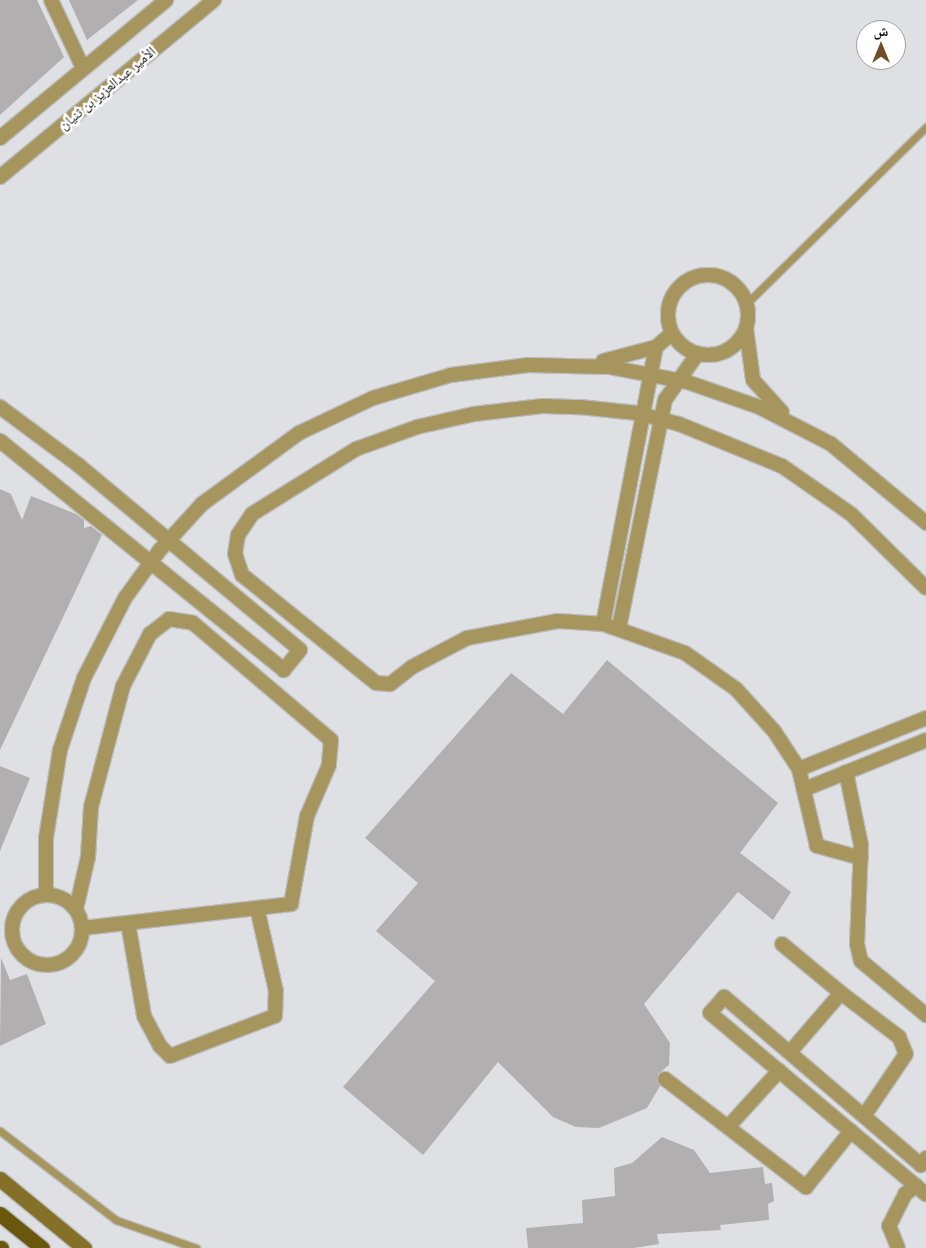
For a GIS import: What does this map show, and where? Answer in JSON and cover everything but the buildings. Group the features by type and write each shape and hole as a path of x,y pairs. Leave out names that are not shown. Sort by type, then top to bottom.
{"main road":[{"path":"0,1179 84,1248"},
{"path":"0,1214 42,1248"}],"street":[{"path":"51,0 83,68"},
{"path":"0,138 166,0"},
{"name":"الأمير عبدالعزيز بن ثنيان","path":"0,177 214,0"},
{"path":"698,353 672,333 668,306 682,284 694,277 721,276 736,286 747,303 746,328 753,380 765,398 798,426 866,469 926,523"},
{"path":"620,628 661,419 675,379 698,353 731,348 746,328"},
{"path":"46,894 46,838 70,716 102,637 150,562 169,540 233,478 298,433 339,412 451,375 623,359 656,347 672,333"},
{"path":"603,624 649,374 656,347"},
{"path":"569,365 649,374 675,379 724,393 798,426"},
{"path":"861,858 817,846 805,789 798,769 774,731 736,689 686,653 620,628 603,624 558,621 467,638 412,667 390,684 376,683 242,574 235,554 238,536 252,514 299,482 356,449 417,427 474,414 544,406 642,414 722,438 782,466 851,514 926,588"},
{"path":"0,407 169,540 300,650 284,670 0,440"},
{"path":"76,909 109,730 123,686 150,634 169,619 193,623 331,740 329,765 307,816 291,904 83,928"},
{"path":"798,769 926,718"},
{"path":"805,789 926,740"},
{"path":"846,772 861,858 857,944 861,961 870,973 926,1015"},
{"path":"46,894 68,901 76,909 83,928 80,942 66,960 43,965 22,955 12,934 17,912 30,900 46,894"},
{"path":"128,923 144,1016 160,1046 170,1056 275,1016 276,991 257,908"},
{"path":"782,944 841,993 899,1037 906,1054 864,1116"},
{"path":"790,1052 841,993"},
{"path":"921,1190 710,1013 724,996 864,1116 924,1164"},
{"path":"728,1127 779,1071"},
{"path":"665,1080 806,1187 851,1131"},
{"path":"898,1248 888,1226 905,1194 921,1190"}],"lane":[{"path":"747,303 926,127"},
{"path":"0,1131 116,1220 196,1248"}]}
